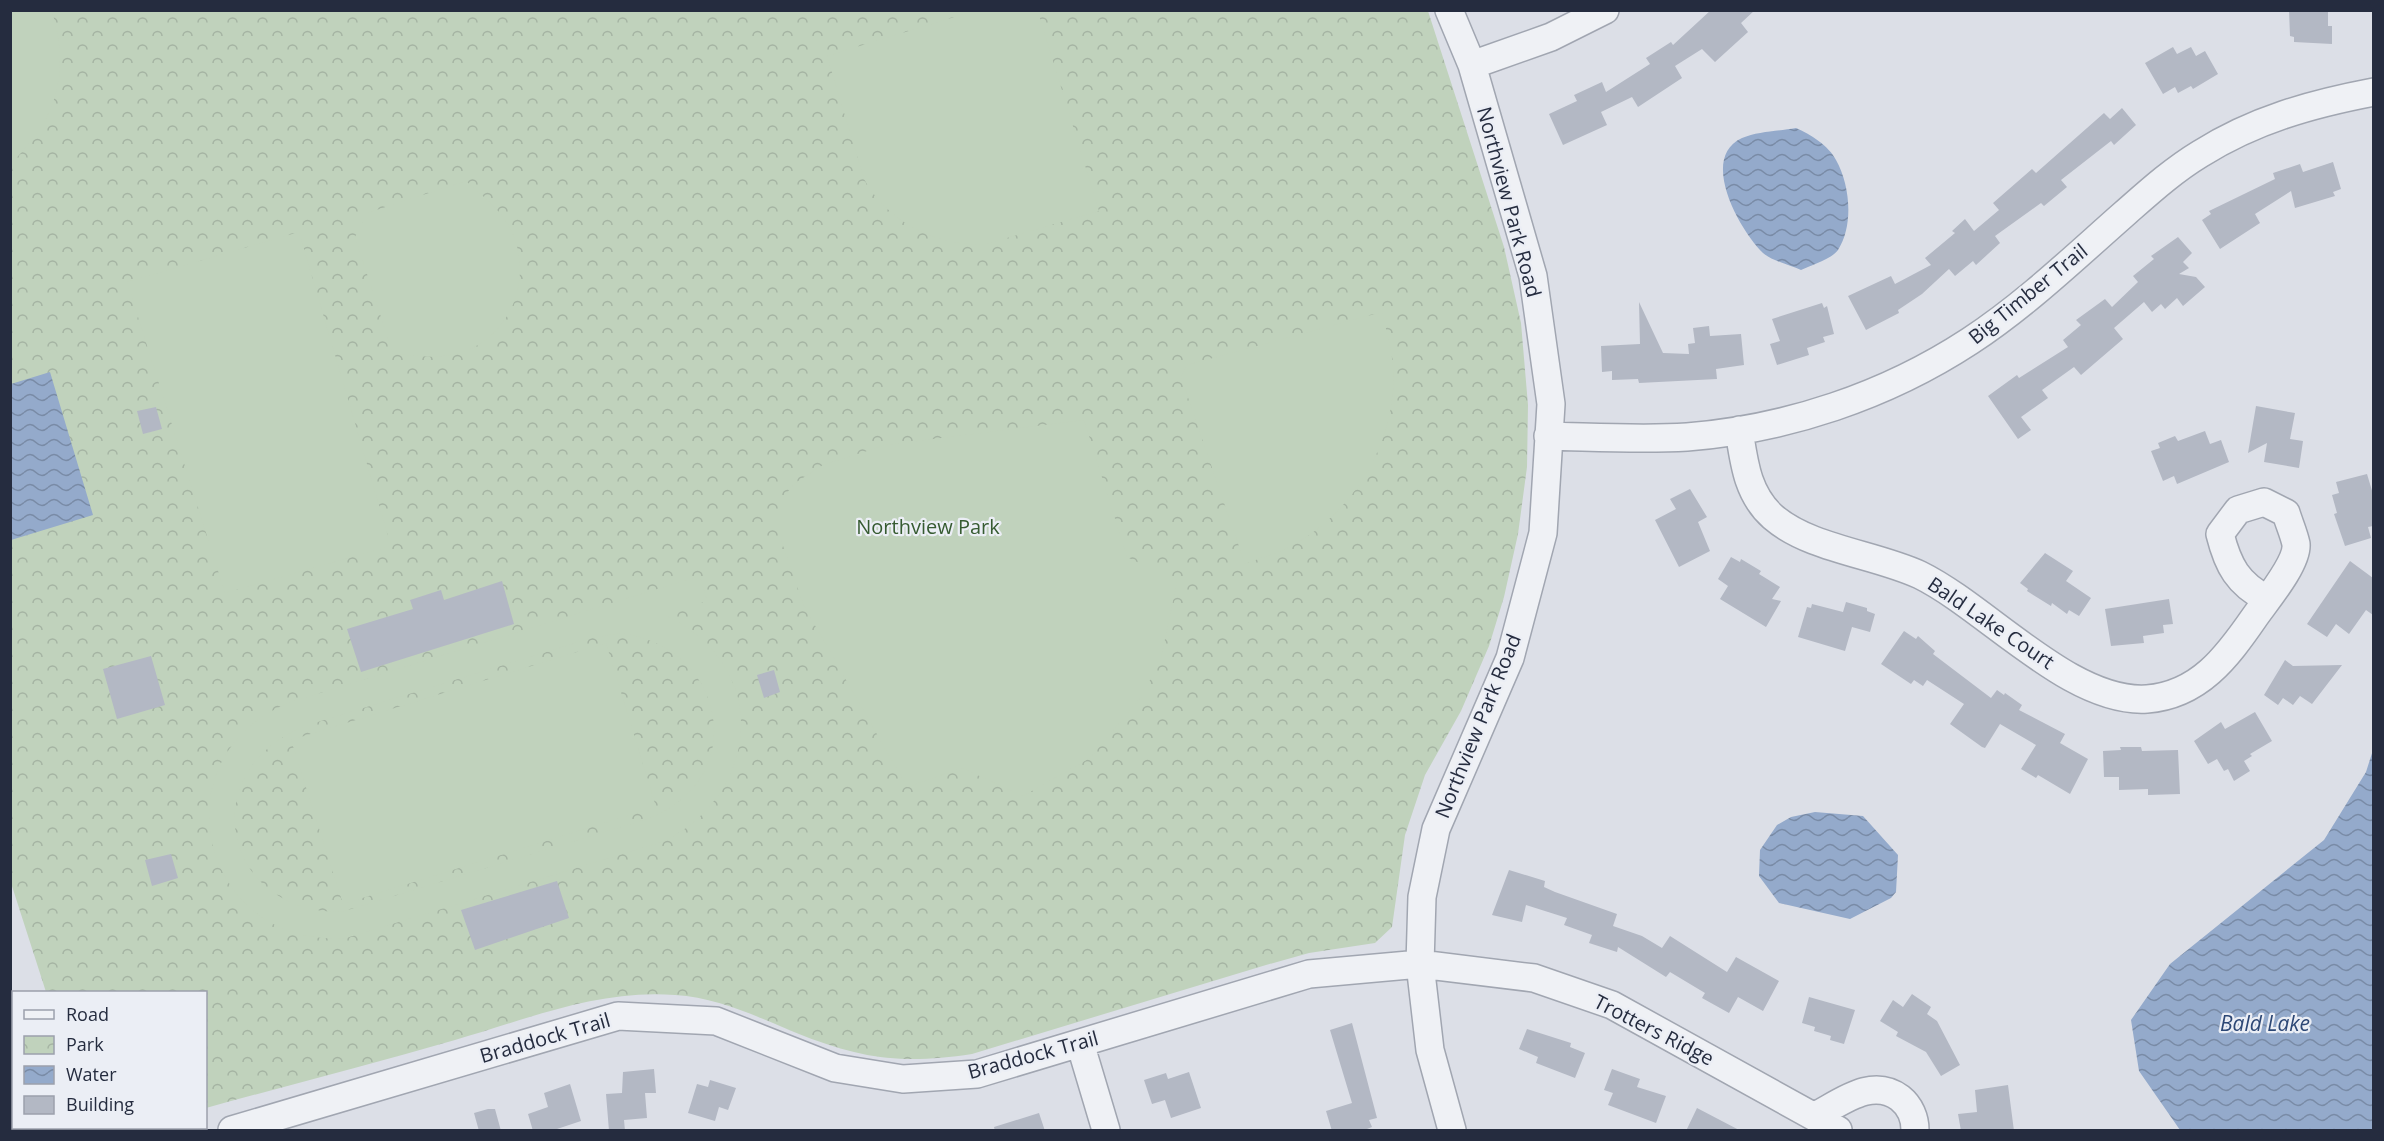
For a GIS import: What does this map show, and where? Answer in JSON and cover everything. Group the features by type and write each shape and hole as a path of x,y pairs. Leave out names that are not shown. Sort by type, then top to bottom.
{"street":[{"name":"Northview Park Road","path":"1449,10 1472,65 1533,276 1551,404 1543,533 1510,658 1436,829 1422,897 1419,964 1430,1050 1452,1131"},
{"path":"1472,65 1551,37 1605,10"},
{"name":"Big Timber Trail","path":"1548,436 1661,438 1739,430 1800,417 1858,398 1933,363 2003,318 2152,190 2198,155 2272,118 2319,103 2373,92"},
{"name":"Bald Lake Court","path":"1739,430 1746,475 1751,487 1764,508 1784,525 1806,536 1921,576 2072,678 2103,693 2147,699 2169,694 2200,681 2226,658 2267,599"},
{"name":"Braddock Trail","path":"232,1131 618,1016 716,1021 835,1068 903,1080 978,1074 1309,974 1419,964"},
{"name":"Trotters Ridge","path":"1419,964 1534,978 1612,1005 1815,1116 1838,1131"},
{"path":"1080,1043 1106,1131"},
{"path":"1815,1116 1869,1089 1888,1090 1903,1101 1915,1119 1915,1131"}],"green space":[{"path":"11,10 52,11 60,54 56,93 49,112 40,129 11,163"},
{"name":"Northview Park","path":"10,11 1428,11 1504,247 1521,323 1528,405 1527,467 1518,534 1504,597 1489,646 1461,711 1425,775 1405,835 1392,927 1375,943 1309,953 972,1054 927,1059 867,1055 826,1044 741,1010 709,1000 646,994 564,1007 424,1049 207,1108 207,991 46,991 11,883"},
{"path":"974,11 1038,12 1099,211 986,244 968,244 933,236 900,219 874,194 864,179 827,56"},
{"path":"466,181 498,211 512,232 518,252 520,273 517,293 509,312 498,329 483,342 464,351 437,357 393,354 355,237 367,213"},
{"path":"299,232 391,546 225,593 127,282"},
{"path":"1382,312 1393,367 1393,393 1389,418 1370,467 1340,509 1321,526 1287,548 1245,564 1181,377 1187,365"},
{"path":"1084,420 1127,557 1177,582 1161,658 1142,696 1090,758 1023,796 962,768 907,787 804,606 781,540 781,511 785,495 795,483 823,465 886,445"},
{"path":"700,576 707,601 665,615 692,632 716,654 732,680 740,707 741,734 736,760 724,785 708,808 687,827 662,842 346,938 296,933 256,913 228,881 212,842 210,801 222,761 250,726 294,701","holes":["621,633 657,644 685,663 704,688 713,717 713,747 702,776 680,801 647,819 341,912 300,906 269,889 247,864 236,835 236,803 248,772 271,745 308,725 592,638"]},
{"path":"606,643 656,807 343,904 291,740"}],"water":[{"path":"1796,128 1819,141 1833,155 1841,170 1848,205 1846,229 1838,250 1826,259 1801,270 1767,256 1754,243 1735,213 1724,178 1724,161 1729,148 1742,138"},
{"path":"50,372 93,515 11,540 11,384"},
{"name":"Bald Lake","path":"2373,750 2373,1130 2180,1130 2139,1071 2131,1020 2170,964 2324,840 2366,772"},
{"path":"1815,812 1863,816 1898,855 1896,892 1891,898 1850,919 1779,903 1759,876 1760,850 1777,825 1791,817"}],"building":[{"path":"1711,10 1755,10 1741,23 1748,32 1715,62 1702,49 1675,66 1682,78 1638,107 1632,97 1601,112 1607,125 1563,145 1549,114 1577,101 1574,95 1602,82 1606,92 1650,64 1646,58 1671,42 1673,45"},
{"path":"2289,10 2328,10 2328,26 2332,26 2332,44 2294,42 2294,37 2290,36"},
{"path":"2173,47 2177,54 2191,47 2196,56 2205,51 2218,74 2193,89 2191,86 2178,93 2175,87 2163,94 2145,63"},
{"path":"2122,108 2136,125 2114,145 2111,141 2061,180 2067,187 2044,206 2041,203 1995,236 2000,243 1976,265 1973,261 1955,276 1949,269 1922,294 1898,310 1899,313 1866,330 1848,296 1891,276 1895,284 1931,265 1925,258 1955,233 1952,231 1965,219 1974,231 1999,210 1993,203 2032,169 2036,173 2104,113 2110,119"},
{"path":"2333,162 2341,189 2333,192 2335,196 2295,208 2291,191 2255,214 2260,223 2220,249 2202,220 2211,214 2209,211 2275,179 2273,173 2300,164 2303,172"},
{"path":"2178,237 2192,253 2183,262 2189,268 2179,274 2196,277 2205,287 2183,306 2177,298 2165,309 2161,304 2152,312 2144,302 2114,328 2123,339 2081,375 2074,367 2042,390 2048,398 2021,417 2031,430 2018,439 1988,396 2017,375 2019,378 2068,347 2063,340 2081,325 2076,320 2105,299 2112,307 2138,282 2133,276 2154,259 2151,256"},
{"path":"1639,302 1663,353 1689,354 1688,344 1695,343 1693,328 1709,326 1710,336 1741,334 1744,365 1716,369 1717,379 1639,383 1638,379 1612,380 1612,371 1602,372 1601,346 1640,344"},
{"path":"1822,303 1824,308 1827,306 1834,334 1823,337 1825,342 1807,348 1809,355 1777,365 1770,344 1780,341 1772,319"},
{"path":"2256,406 2295,413 2290,439 2303,441 2299,468 2264,462 2267,443 2248,453"},
{"path":"156,407 162,429 143,434 137,411"},
{"path":"2205,431 2210,444 2221,440 2229,462 2177,484 2174,476 2163,481 2151,451 2160,448 2158,443 2175,436 2178,441"},
{"path":"2367,474 2373,494 2373,526 2368,527 2371,538 2345,546 2334,514 2337,513 2332,495 2339,493 2336,482"},
{"path":"1690,489 1707,517 1698,522 1710,551 1679,567 1655,520 1676,509 1670,499"},
{"path":"2045,553 2073,571 2066,581 2091,598 2079,616 2069,610 2067,614 2052,603 2051,606 2027,591 2028,589 2020,583"},
{"path":"1731,557 1740,562 1741,559 1761,571 1759,574 1780,587 1772,599 1781,601 1766,627 1720,599 1728,586 1718,579"},
{"path":"2350,561 2373,578 2373,615 2366,610 2349,634 2336,624 2327,637 2307,624"},
{"path":"502,581 514,624 361,672 347,629 413,609 410,600 441,590 444,600"},
{"path":"2169,599 2173,624 2163,625 2164,633 2143,636 2144,643 2111,646 2105,609"},
{"path":"1846,602 1867,608 1867,611 1875,614 1870,632 1852,627 1845,651 1798,637 1807,607 1811,608 1812,604 1843,612"},
{"path":"1904,631 1916,639 1918,636 1935,651 1933,654 1991,698 1997,690 2004,695 2005,693 2022,705 2019,710 2065,734 2060,743 2088,759 2070,794 2038,775 2036,778 2021,769 2036,745 2000,724 1985,748 1982,747 1950,724 1964,704 1927,680 1923,686 1914,680 1911,684 1881,664"},
{"path":"151,656 165,705 117,719 103,669"},
{"path":"2285,660 2293,666 2342,665 2312,704 2300,696 2293,705 2283,698 2278,705 2264,695"},
{"path":"774,670 780,692 764,698 757,675"},
{"path":"2255,712 2272,741 2250,754 2252,756 2244,761 2250,771 2234,781 2228,769 2224,771 2217,759 2208,764 2194,741 2221,722 2225,729"},
{"path":"2120,747 2141,747 2142,751 2178,750 2180,794 2148,795 2148,789 2119,790 2119,777 2104,777 2103,751 2121,750"},
{"path":"171,854 178,878 152,886 145,860"},
{"path":"1509,870 1545,881 1544,887 1617,914 1613,926 1642,936 1662,948 1670,936 1727,972 1736,957 1779,981 1763,1011 1738,997 1729,1013 1702,998 1705,993 1670,972 1666,977 1618,947 1617,952 1589,943 1592,935 1564,925 1567,918 1526,905 1522,922 1492,915"},
{"path":"557,881 569,918 475,950 461,910"},
{"path":"1912,994 1931,1007 1927,1014 1937,1021 1960,1065 1941,1076 1926,1052 1896,1036 1898,1032 1880,1021 1893,1000 1903,1007"},
{"path":"1809,997 1855,1010 1844,1044 1830,1040 1831,1036 1814,1031 1815,1027 1802,1023"},
{"path":"1352,1023 1377,1118 1369,1120 1372,1127 1362,1131 1332,1131 1326,1111 1352,1103 1330,1030"},
{"path":"1527,1029 1571,1043 1570,1047 1585,1053 1575,1078 1536,1063 1538,1057 1519,1049"},
{"path":"654,1069 656,1093 645,1093 647,1118 624,1120 625,1131 609,1131 606,1094 622,1093 623,1072"},
{"path":"1612,1069 1640,1079 1637,1087 1666,1096 1656,1123 1608,1105 1613,1093 1604,1090"},
{"path":"1189,1072 1201,1108 1171,1118 1165,1100 1152,1104 1144,1080 1166,1073 1168,1079"},
{"path":"710,1080 736,1088 728,1110 719,1107 715,1121 688,1113 697,1084 708,1087"},
{"path":"570,1084 581,1121 551,1131 533,1131 528,1114 548,1107 544,1093"},
{"path":"2008,1085 2014,1131 1961,1131 1958,1114 1977,1112 1975,1090"},
{"path":"1697,1108 1741,1131 1686,1131"},
{"path":"495,1109 501,1131 479,1131 474,1113"},
{"path":"1039,1113 1045,1131 995,1131 994,1127"}]}
